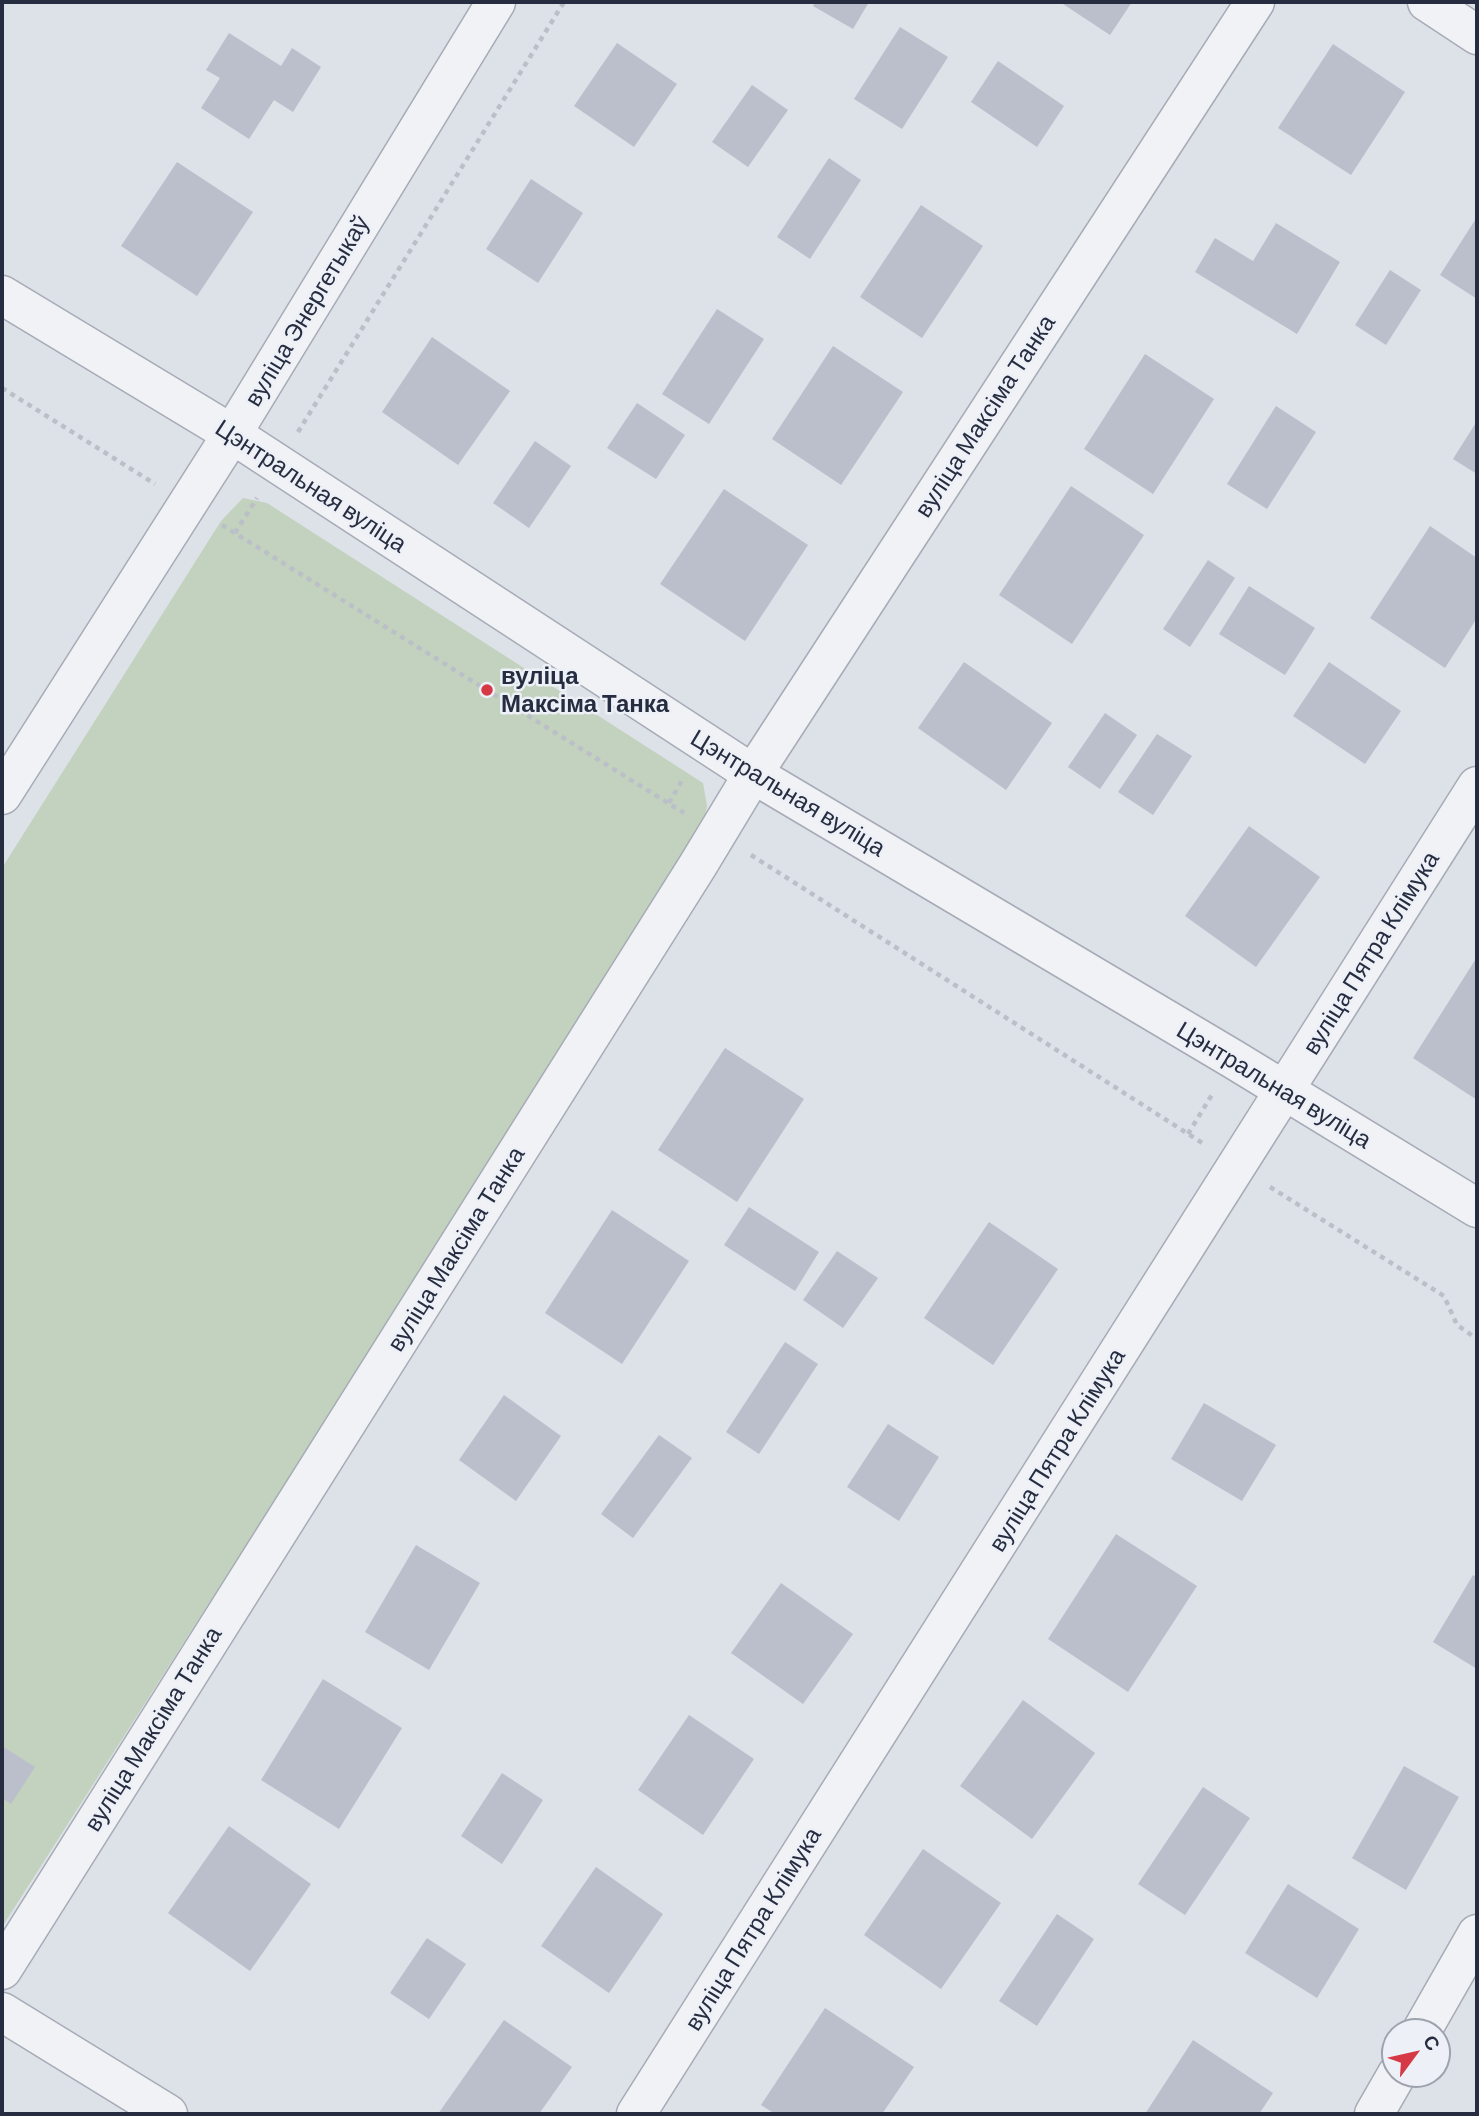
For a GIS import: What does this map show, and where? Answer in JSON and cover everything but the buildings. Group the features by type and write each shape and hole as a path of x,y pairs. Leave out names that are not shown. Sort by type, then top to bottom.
{"street":[{"name":"вуліца Энергетыкаў","path":"2,795 232,434 496,2"},
{"name":"вуліца Максіма Танка","path":"2,1970 691,877 753,774 1255,2"},
{"path":"1427,2 1477,35"},
{"name":"Цэнтральная вуліца","path":"2,295 232,434 753,774 1477,1208"},
{"name":"вуліца Пятра Клімука","path":"636,2114 1477,786"},
{"path":"1429,2018 1477,1934"},
{"path":"2,2012 168,2114"},
{"path":"1374,2114 1389,2088"}],"path":[{"path":"235,533 564,2"}],"green space":[{"path":"243,498 267,503 703,783 707,806 702,831 2,1927 2,868 221,521"}],"place":[{"name":"вуліца Максіма Танка","path":"487,690"}]}
